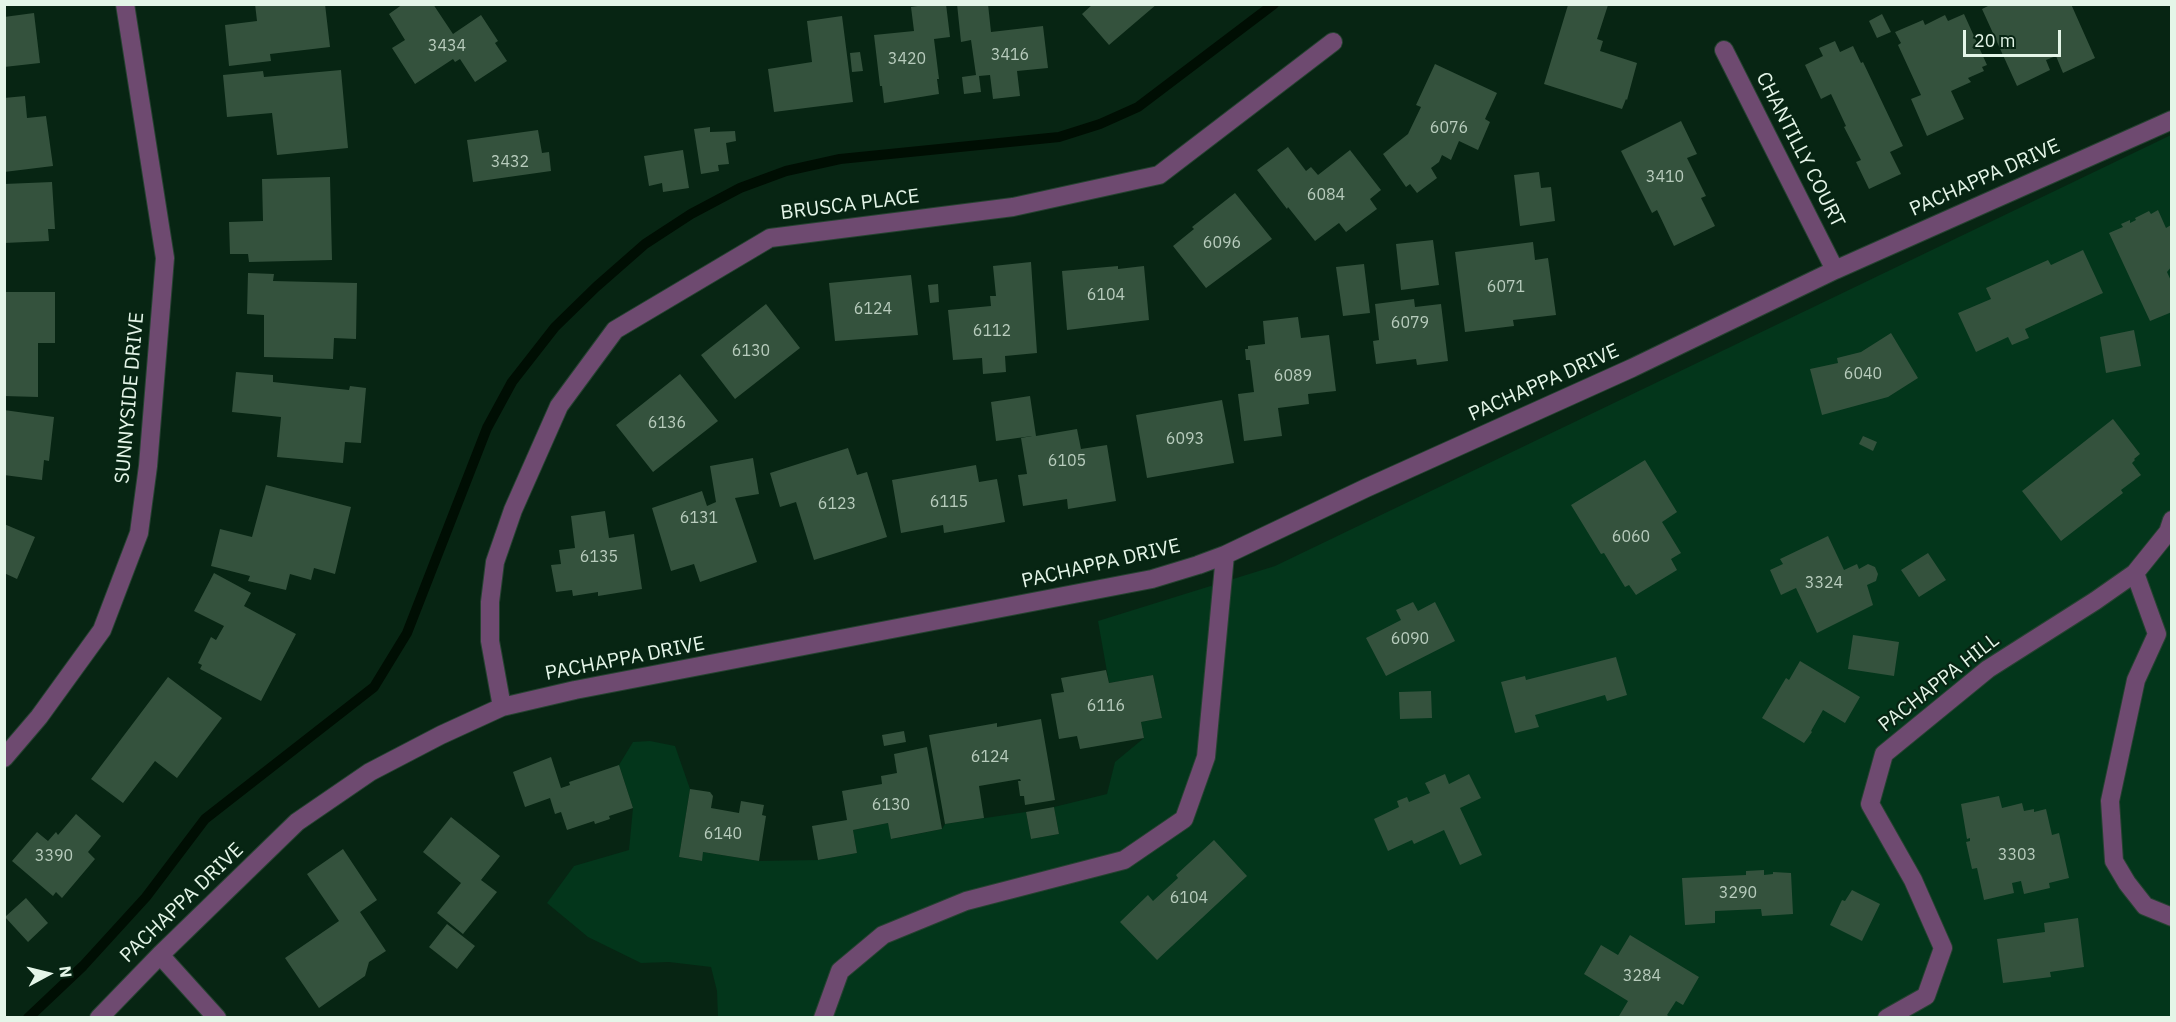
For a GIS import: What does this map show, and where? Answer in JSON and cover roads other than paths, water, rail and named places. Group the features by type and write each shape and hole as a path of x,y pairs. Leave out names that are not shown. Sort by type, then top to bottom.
{"street":[{"name":"SUNNYSIDE DRIVE","path":"4,758 39,717 102,630 139,533 148,466 165,258 125,4"},
{"name":"BRUSCA PLACE","path":"502,707 490,641 490,602 495,562 513,510 559,406 615,330 770,238 1013,207 1159,176 1333,42"},
{"name":"CHANTILLY COURT","path":"1724,50 1835,270"},
{"name":"PACHAPPA DRIVE","path":"99,1017 297,822 370,772 441,735 502,707 575,690 1152,579 1225,555 1366,488 1632,368 1835,270 2172,120"},
{"name":"PACHAPPA HILL","path":"1887,1017 1926,996 1943,948 1913,880 1869,804 1884,754 1988,669 2095,601 2134,573 2166,544 2172,520"},
{"path":"823,1017 840,971 883,935 966,901 1124,861 1184,819 1206,757 1225,555"},
{"path":"2134,573 2157,634 2136,680 2110,801 2114,861 2145,906 2172,917"},
{"path":"160,955 217,1017"}],"waterway":[{"path":"28,1018 83,966 146,897 205,819 374,687 407,633 487,428 512,382 555,327 645,244 691,214 740,188 786,171 840,159 1059,137 1100,124 1138,107 1274,4"}]}
